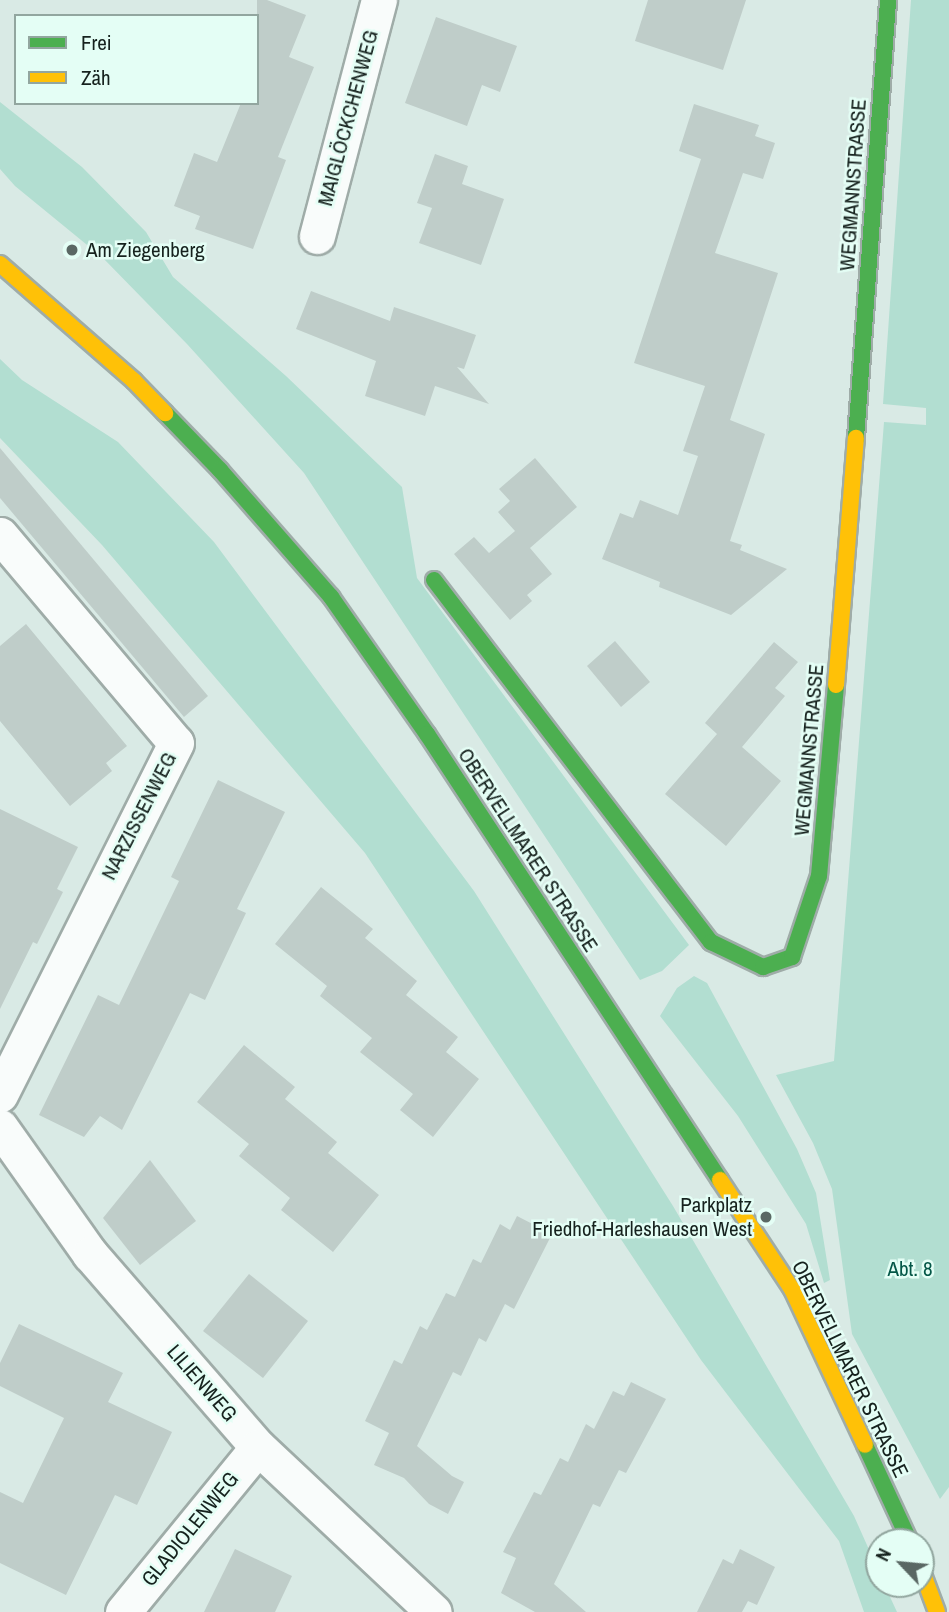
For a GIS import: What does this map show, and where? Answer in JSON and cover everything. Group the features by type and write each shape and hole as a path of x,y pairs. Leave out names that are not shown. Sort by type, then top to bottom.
{"main road":[{"name":"WEGMANNSTRASSE","path":"434,580 711,942 763,967 792,957 819,876 846,569 888,0"},
{"name":"OBERVELLMARER STRASSE","path":"0,264 134,380 220,470 331,597 426,734 792,1289 903,1528"}],"street":[{"name":"MAIGLÖCKCHENWEG","path":"317,236 379,0"},
{"name":"NARZISSENWEG","path":"0,535 176,743 0,1094"},
{"name":"LILIENWEG","path":"0,1127 90,1254 258,1447 434,1612"},
{"name":"GLADIOLENWEG","path":"123,1612 258,1447"}],"green space":[{"name":"Abt. 8","path":"911,0 949,0 949,1487 940,1499 852,1334 832,1189 813,1143 776,1075 834,1061 884,422 926,425 926,408 883,404"},
{"path":"0,102 82,167 146,232 173,277 286,376 402,487 417,578 689,945 662,971 640,980 304,473 187,344 103,258 15,186 0,169"},
{"path":"0,359 22,380 118,442 214,542 474,891 673,1206 854,1516 865,1541 865,1598 890,1598 897,1612 864,1612 839,1541 701,1360 365,853 102,545 0,438"},
{"path":"694,976 707,983 797,1149 816,1193 830,1280 824,1283 806,1224 738,1116 660,1016 677,988"}],"building":[{"path":"257,0 267,0 306,15 289,57 314,67 278,157 286,160 253,249 195,229 200,216 174,206 194,153 217,162 240,105 259,105"},
{"path":"648,0 746,0 723,70 635,41"},
{"path":"436,17 517,46 500,92 482,85 467,126 405,103"},
{"path":"694,104 759,125 755,136 775,143 763,179 743,173 715,253 778,273 730,420 765,434 730,541 742,545 740,550 787,569 731,615 659,587 660,582 602,559 620,513 633,518 640,500 678,515 698,456 683,451 705,386 634,363 701,159 679,151"},
{"path":"435,154 468,166 462,184 504,199 481,265 419,243 432,208 417,203"},
{"path":"311,291 390,321 394,307 476,335 464,369 457,367 489,404 435,386 425,416 365,396 376,361 296,329"},
{"path":"0,448 208,696 184,717 0,498"},
{"path":"535,458 577,507 530,548 552,574 527,595 532,601 510,620 454,554 474,537 489,553 515,531 498,512 510,501 499,489"},
{"path":"26,624 127,746 106,763 112,771 70,806 0,721 0,646"},
{"path":"615,641 650,682 621,707 587,666"},
{"path":"774,642 798,662 775,688 785,696 742,747 781,781 726,846 665,794 717,734 705,723"},
{"path":"218,780 285,812 237,909 246,913 205,1000 190,993 122,1130 100,1116 84,1137 39,1115 98,995 119,1005 179,881 171,877"},
{"path":"0,809 78,847 57,889 63,892 37,944 33,942 0,1009"},
{"path":"321,887 373,929 365,938 417,981 406,995 458,1037 446,1052 479,1079 433,1137 400,1110 413,1094 360,1052 372,1038 320,996 327,986 275,944"},
{"path":"244,1045 295,1087 285,1099 337,1142 328,1153 379,1195 333,1252 281,1210 290,1198 239,1156 249,1144 197,1102"},
{"path":"150,1160 196,1221 140,1265 103,1218"},
{"path":"517,1216 552,1234 514,1309 505,1304 486,1342 479,1338 461,1376 453,1372 417,1446 452,1476 464,1482 448,1514 429,1504 404,1478 374,1465 389,1433 365,1421 394,1360 402,1364 420,1326 427,1330 446,1293 455,1297 473,1259 481,1263 500,1224 510,1230"},
{"path":"249,1274 308,1321 263,1378 203,1331"},
{"path":"19,1324 123,1373 108,1402 172,1432 137,1505 115,1495 66,1595 0,1563 0,1492 23,1503 64,1418 0,1386 0,1363"},
{"path":"631,1382 666,1399 626,1473 619,1470 600,1507 593,1504 554,1584 586,1612 535,1612 501,1593 516,1558 503,1552 534,1492 541,1495 560,1458 568,1462 586,1424 594,1429 613,1391 624,1396"},
{"path":"235,1549 292,1576 275,1612 204,1612"},
{"path":"740,1549 775,1567 757,1605 748,1601 742,1612 697,1612 723,1559 733,1564"}],"traffic: fast":[{"path":"856,438 888,0"},
{"path":"165,413 220,470 331,597 427,734 720,1180"},
{"path":"434,580 711,942 763,967 792,957 819,876 836,685"},
{"path":"865,1445 904,1528"}],"traffic: slow":[{"path":"0,264 134,381 165,413"},
{"path":"836,685 856,438"},
{"path":"720,1180 792,1289 865,1445"},
{"path":"932,1598 937,1612"}],"place":[{"name":"Am Ziegenberg","path":"72,250"},
{"name":"Parkplatz Friedhof-Harleshausen West","path":"766,1217"}]}
